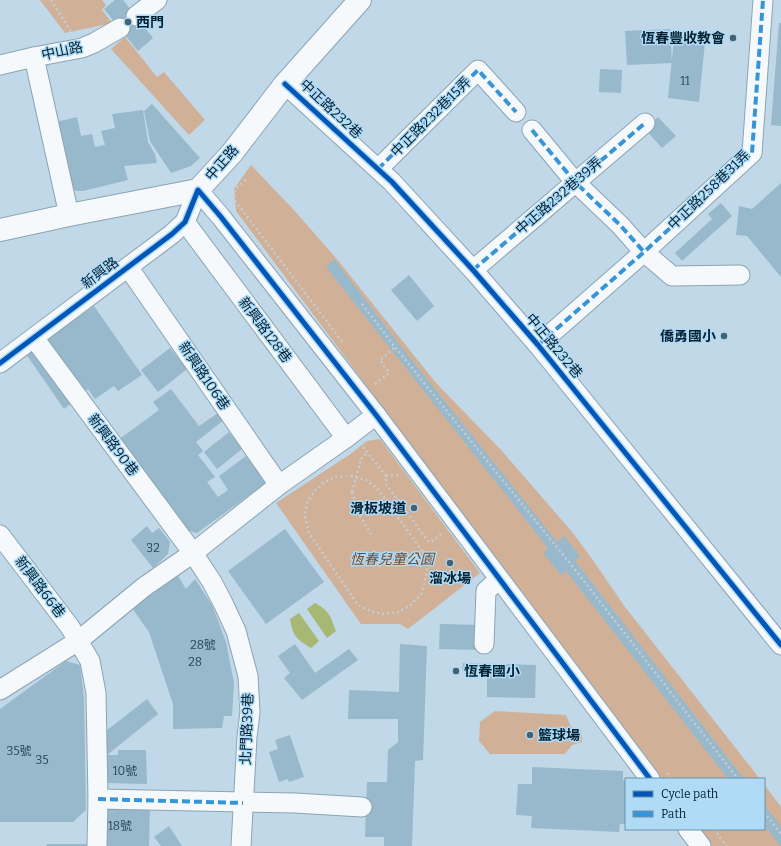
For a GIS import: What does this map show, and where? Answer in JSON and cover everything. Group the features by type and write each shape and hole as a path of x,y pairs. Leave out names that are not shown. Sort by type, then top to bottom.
{"main road":[{"name":"中正路","path":"0,230 198,190 232,153 286,84 360,0"}],"street":[{"path":"136,16 157,0"},
{"name":"中正路258巷31弄","path":"538,345 644,252 752,153 762,0"},
{"name":"中山路","path":"0,65 82,48 120,28"},
{"path":"34,57 69,215"},
{"name":"中正路232巷15弄","path":"378,169 478,70 516,112"},
{"name":"中正路232巷","path":"286,84 392,182 473,270 538,345 781,645"},
{"name":"中正路232巷39弄","path":"473,270 645,122"},
{"path":"532,130 575,182 620,225 644,252 672,276 740,274"},
{"path":"198,190 221,217 376,415 649,778"},
{"name":"新興路","path":"0,363 172,234 185,222 198,190"},
{"name":"新興路128巷","path":"185,222 353,441"},
{"name":"新興路106巷","path":"128,267 279,485"},
{"name":"新興路90巷","path":"34,338 193,553"},
{"path":"0,690 78,641 144,587 193,553 279,485 353,441 376,415"},
{"name":"新興路66巷","path":"0,535 70,627 78,641"},
{"name":"北門路39巷","path":"193,553 224,602 236,631 248,676 250,712 247,737 241,846"},
{"path":"484,644 486,590 499,578"},
{"path":"78,641 90,661 96,693 98,799 97,846"},
{"path":"98,799 295,803 362,807"},
{"path":"689,830 701,846"}],"path":[{"path":"51,0 82,48"},
{"path":"362,304 395,347 573,566 737,778"},
{"path":"375,384 389,373 380,360 395,347"},
{"path":"353,441 367,453 386,476 386,484 428,542 431,542 442,533 438,527"},
{"path":"367,453 361,459 352,492 360,516 371,534"},
{"path":"386,476 398,474 403,480"},
{"path":"351,476 366,480 377,488 389,505 423,552 427,568 421,594 412,604 399,612 383,614 370,611 358,605 309,533 305,517 307,503 314,492 323,482 336,477 351,476"},
{"path":"389,505 398,499"},
{"path":"765,813 781,834"},
{"path":"715,830 726,846"}],"green space":[{"path":"40,0 102,0 106,5 102,10 112,23 65,33"},
{"path":"125,37 157,77 164,72 205,120 189,135 111,49"},
{"path":"251,165 293,209 336,258 436,383 502,451 572,532 625,607 759,778 659,778 236,211 234,189"},
{"name":"恆春兒童公園","path":"380,439 480,573 408,629 400,624 361,624 276,503 349,455 367,441"},
{"name":"籃球場","path":"495,711 566,715 571,727 581,730 582,742 572,745 565,754 490,754 479,741 480,722"},
{"path":"765,785 781,807 781,846 711,846 699,830 765,830"}],"shaded area":[{"path":"315,603 327,611 336,631 327,638 307,609"},
{"path":"299,613 319,641 311,648 296,636 292,629 290,619"}],"building":[{"name":"西門","path":"115,0 123,0 153,38 138,51 104,9"},
{"path":"779,23 781,23 781,126 771,125"},
{"path":"670,29 672,63 627,65 625,31"},
{"path":"674,39 705,42 699,102 668,98"},
{"path":"600,69 622,70 621,93 599,92"},
{"path":"152,104 200,158 191,166 171,173 150,141 144,111"},
{"path":"143,110 148,142 155,154 157,163 124,166 128,180 83,191 76,191 73,189 70,183 56,122 77,117 81,136 92,134 95,147 105,145 101,131 115,128 112,114"},
{"path":"658,117 676,136 662,148 645,129"},
{"path":"781,183 781,277 747,236 736,235 739,206 752,209"},
{"path":"721,203 732,216 682,261 675,253 712,219 708,214"},
{"path":"334,259 399,344 557,542 564,536 580,557 575,561 743,778 727,778 566,571 561,575 543,553 548,548 326,267"},
{"path":"409,275 434,306 417,321 391,290"},
{"path":"94,306 142,375 118,391 114,386 95,399 88,389 82,394 44,341"},
{"path":"35,348 73,402 64,409 26,354"},
{"path":"170,348 187,369 158,392 141,370"},
{"path":"171,389 199,426 218,413 224,420 196,442 203,451 198,455 215,477 207,482 218,497 228,490 219,476 246,456 266,483 197,533 184,530 118,440 159,410 153,402"},
{"path":"229,432 242,449 217,469 204,452"},
{"path":"147,526 152,533 159,528 170,542 168,554 153,568 131,540"},
{"path":"285,529 324,582 266,624 228,571"},
{"path":"178,576 186,589 195,579 212,605 226,642 234,683 232,716 224,716 222,728 173,729 173,704 149,632 132,608"},
{"path":"440,624 482,625 481,650 439,649"},
{"path":"295,644 315,673 349,649 358,660 302,700 284,678 290,673 278,656"},
{"path":"400,644 427,646 423,760 415,761 412,846 384,846 384,837 365,837 367,782 387,782 388,750 398,742 398,719 348,719 349,690 399,692"},
{"path":"66,661 80,665 84,698 86,810 73,822 0,822 0,709"},
{"path":"463,663 536,665 535,698 487,697 487,671 462,670"},
{"path":"147,699 158,714 107,755 106,731"},
{"path":"290,735 304,777 289,782 288,779 279,782 269,752 278,749 275,740"},
{"path":"118,750 146,750 147,784 107,783 107,755 118,755"},
{"path":"532,767 623,771 623,780 625,781 625,824 620,824 619,832 531,828 532,816 516,815 518,784 532,784"},
{"path":"113,806 150,807 149,846 103,846 107,810"},
{"path":"765,806 781,826 780,846 765,826"},
{"path":"169,826 182,846 161,846 154,837"},
{"path":"46,844 90,844 90,846 47,846"}],"marked path":[{"path":"538,345 644,252 752,153 763,0"},
{"path":"378,169 478,70 516,112"},
{"path":"473,270 645,123"},
{"path":"532,130 575,182 620,225 644,252"},
{"path":"98,799 243,803"}],"cycle path":[{"path":"285,84 392,182 473,270 538,345 781,645"},
{"path":"0,363 172,234 185,222 198,190 221,217 376,415 649,778"}],"place":[{"name":"西門","path":"128,22"},
{"name":"恆春豐收教會","path":"733,38"},
{"name":"僑勇國小","path":"724,336"},
{"name":"滑板坡道","path":"414,508"},
{"name":"溜冰場","path":"450,563"},
{"name":"恆春國小","path":"456,671"},
{"name":"籃球場","path":"530,735"}]}
